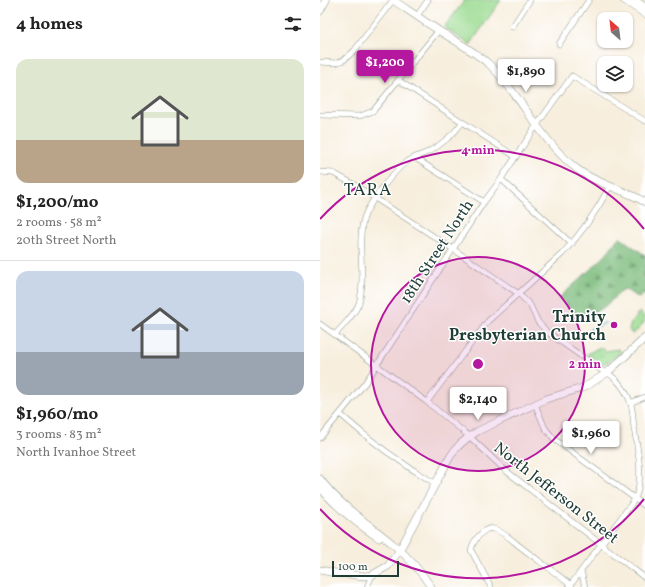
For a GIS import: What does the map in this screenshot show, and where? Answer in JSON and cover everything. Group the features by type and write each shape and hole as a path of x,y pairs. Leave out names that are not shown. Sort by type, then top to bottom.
{"street":[{"path":"320,62 336,63 344,60 354,51 393,0 472,51 489,64 519,100 552,147 563,158 578,170 645,202"},
{"path":"417,16 428,0"},
{"path":"512,27 530,0"},
{"path":"559,44 589,0"},
{"path":"624,0 645,14"},
{"path":"635,0 645,7"},
{"path":"320,115 360,116 373,111 439,30"},
{"name":"18th Street North","path":"320,438 365,383 484,202 572,76 645,121"},
{"path":"398,80 516,157"},
{"path":"335,335 358,304 361,290 362,228 365,215 375,199 403,164 429,152 453,134 462,123"},
{"path":"415,158 484,202"},
{"path":"320,172 333,173 453,249 519,294 530,304 538,322 547,332 598,368 608,372 619,382 630,403 640,471 638,493 571,586 493,528 482,532 472,543 471,550 491,587"},
{"path":"501,179 572,244"},
{"path":"427,402 488,321 572,244 594,213 610,186"},
{"name":"North Jefferson Street","path":"320,324 427,402 469,436 505,470 645,578"},
{"path":"320,570 359,576 372,575 388,566 400,551 454,450 469,436 546,399 582,388 594,382 608,372 645,338"},
{"path":"630,403 645,397"},
{"path":"535,404 545,428 554,439 645,506"},
{"path":"340,414 358,431 405,466 436,484"},
{"path":"320,479 346,506 396,546 421,573 431,587"},
{"path":"320,488 331,500 362,526 400,551"},
{"path":"581,571 585,587"},
{"path":"367,587 372,575"}],"green space":[{"path":"465,0 501,0 470,45 444,27"},
{"path":"619,237 645,255 645,275 643,277 645,279 645,293 639,298 624,289 604,307 580,319 559,298 604,257"},
{"path":"640,312 645,321 639,329 632,334 629,330 631,323"},
{"path":"598,348 603,348 605,351 618,349 621,352 603,364 587,354"}],"waterway":[{"path":"593,336 590,329 605,323"}],"place":[{"name":"Trinity Presbyterian Church","path":"614,325"}],"district":[{"name":"TARA","path":"368,189"}]}
